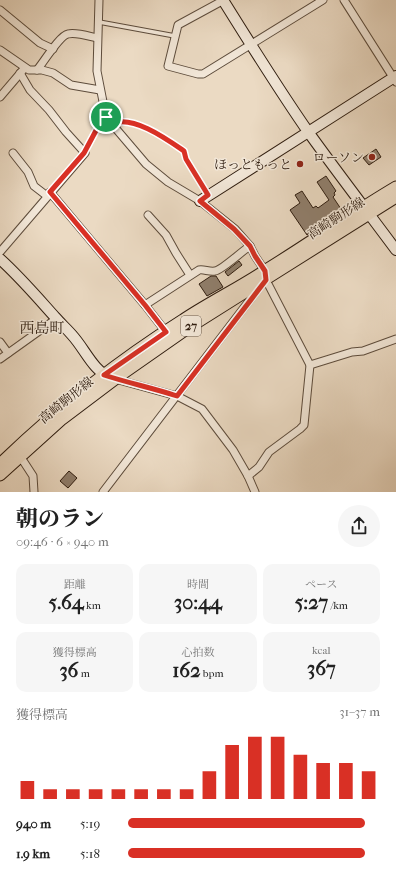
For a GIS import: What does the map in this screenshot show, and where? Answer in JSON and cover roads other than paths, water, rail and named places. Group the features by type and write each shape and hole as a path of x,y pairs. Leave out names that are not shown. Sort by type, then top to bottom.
{"main road":[{"name":"高崎駒形線","path":"0,475 62,419 115,379 265,275 366,210 396,187"},
{"name":"高崎駒形線","path":"366,210 396,197"},
{"name":"高崎駒形線","path":"2,459 104,375 182,320 265,275"}],"street":[{"path":"99,0 96,60 100,90 106,117 146,164 168,182 204,198 250,246 310,365 304,425 269,452 259,467 248,476"},
{"path":"323,0 250,44 203,74 168,66 178,25 224,0 250,44 308,131 396,250"},
{"path":"204,198 308,131 395,79 344,0"},
{"path":"0,10 40,43 53,49"},
{"path":"37,70 59,40 67,34 97,38"},
{"path":"0,50 23,71 30,90 49,110 84,153 0,252"},
{"path":"0,97 23,71 29,70 53,73 71,85 100,90"},
{"path":"13,153 28,172 34,186 48,194 145,305 166,332"},
{"path":"148,215 166,235 190,275"},
{"path":"145,305 199,270 203,269 214,271 220,269 250,246"},
{"path":"0,259 19,276 56,319 72,335 96,368 104,375 177,396 199,406 208,415 233,450 248,476 255,492"},
{"path":"103,492 177,396 265,275"},
{"path":"0,358 56,319"},
{"path":"310,365 352,352 362,351 396,339"},
{"path":"0,342 8,353"},
{"path":"20,456 33,476 34,492"}],"lane":[{"path":"98,22 175,36"},
{"path":"84,153 100,123 106,117"},
{"path":"112,124 118,121 139,125 156,132 184,151 186,159 204,198"}],"place":[{"name":"ローソン","path":"372,157"},
{"name":"ほっともっと","path":"300,164"}],"district":[{"name":"西島町","path":"42,328"}]}
